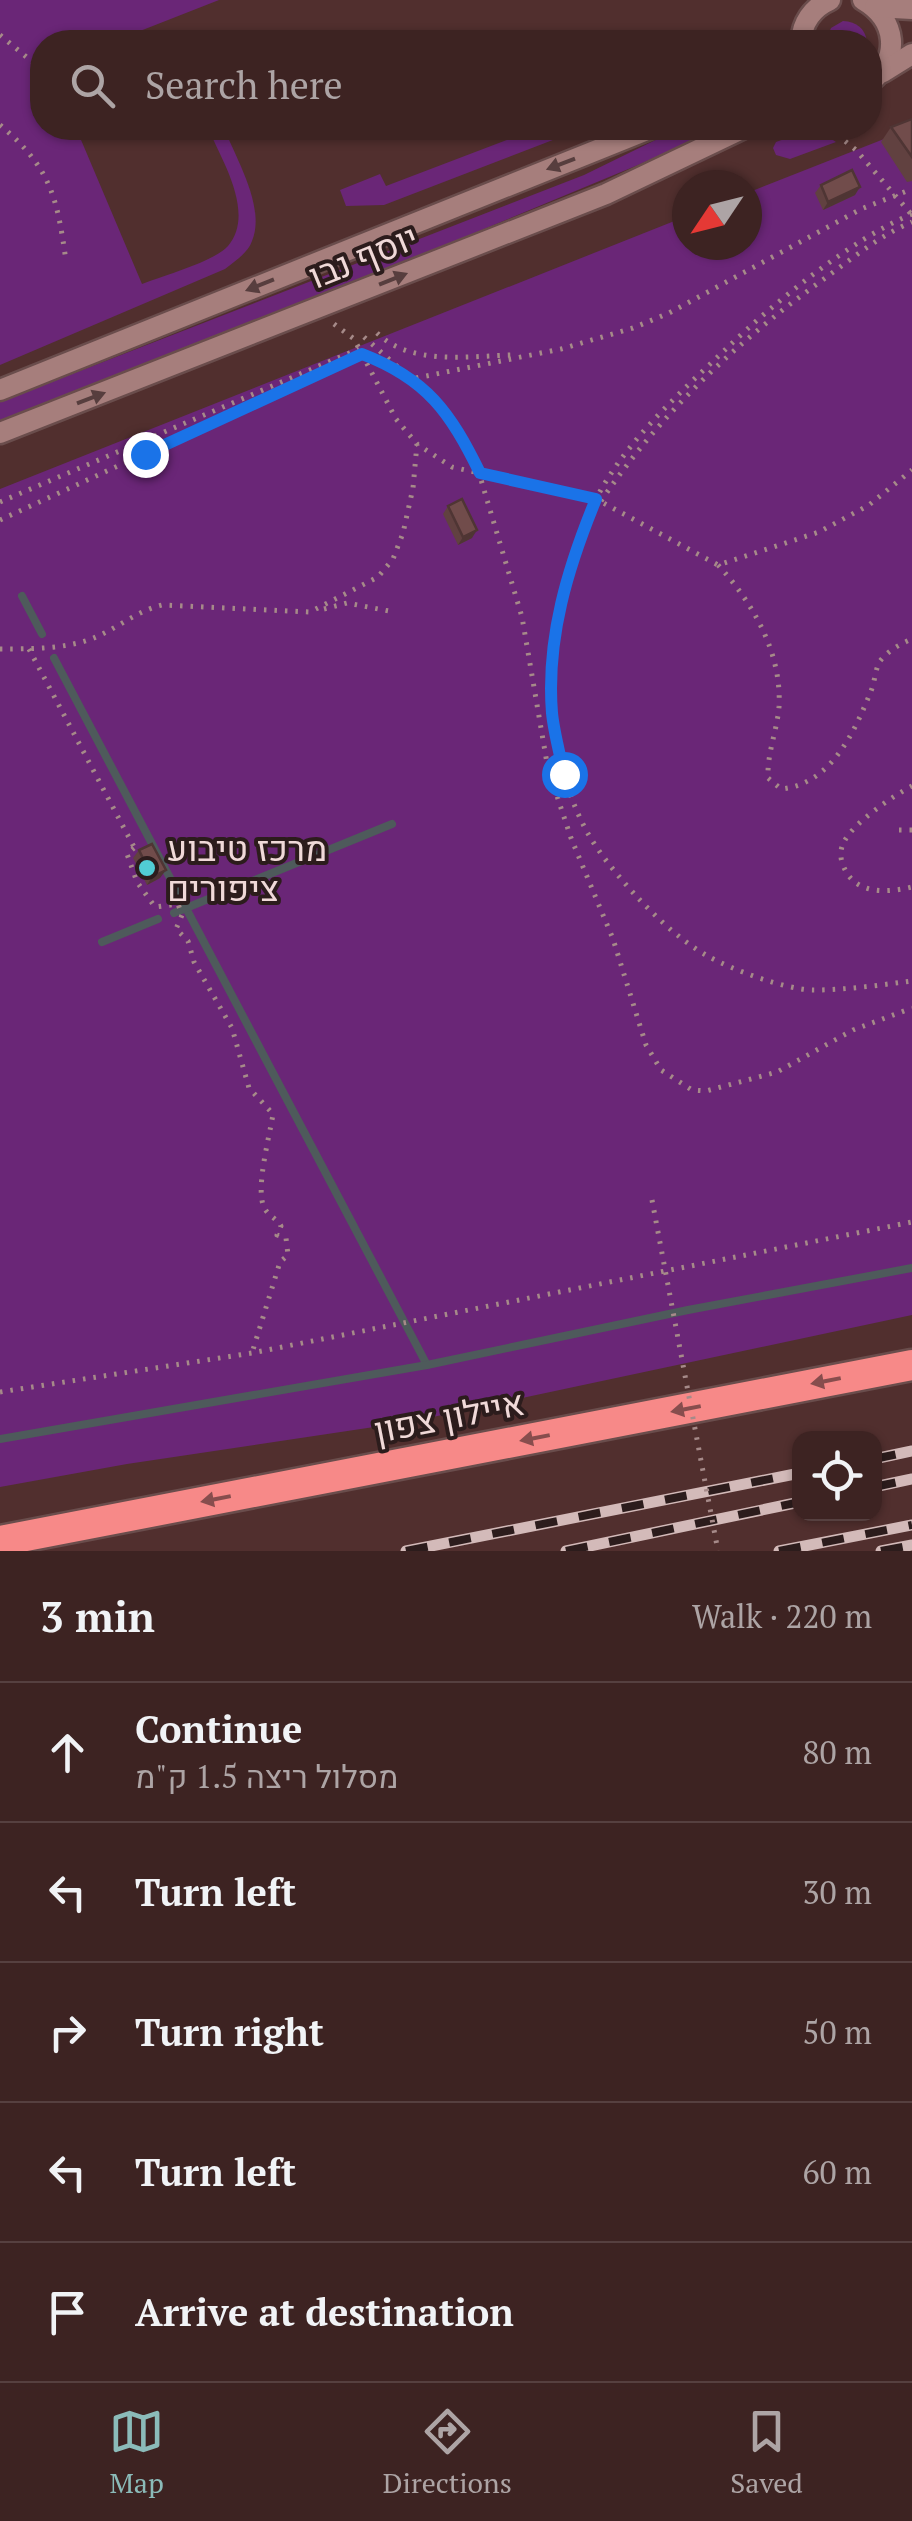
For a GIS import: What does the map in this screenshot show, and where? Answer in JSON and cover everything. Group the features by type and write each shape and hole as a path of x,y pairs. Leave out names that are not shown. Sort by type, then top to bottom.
{"highway":[{"name":"איילון צפון","path":"0,1541 912,1365"}],"street":[{"path":"801,30 807,0"},
{"path":"802,30 812,11 830,0"},
{"path":"869,4 912,9"},
{"path":"869,4 885,18 892,46 882,65"},
{"path":"882,73 912,54"},
{"name":"יוסף נבו","path":"0,390 622,140"},
{"name":"יוסף נבו","path":"0,433 606,194 719,140"}],"path":[{"path":"0,35 30,60"},
{"path":"0,124 45,172 60,216 66,260"},
{"path":"844,140 912,217 889,224 770,307 669,403 618,465 574,553 551,662 552,715 564,774 586,831 650,911 706,955 768,980 810,990 912,981"},
{"path":"360,351 414,379 561,349 669,314 861,209 912,189"},
{"path":"377,332 390,346 429,356 525,355"},
{"path":"364,337 445,409 480,473 522,616 548,769 571,838 613,939 646,1045 661,1070 692,1090 706,1091 777,1072 853,1030 912,1008"},
{"path":"354,340 396,419 416,444 452,467 598,500 718,565 747,601 772,649 778,709 768,778 781,789 812,780 842,750 882,660 912,639"},
{"path":"0,502 360,351"},
{"path":"0,520 360,351"},
{"path":"310,612 378,577 393,558 403,534 416,444"},
{"path":"718,565 819,532 869,505 912,470"},
{"path":"0,649 29,649 91,639 147,609 162,606 310,612 347,603 389,612"},
{"path":"29,649 136,851 128,854 128,863 146,897 155,907 178,904 182,915 176,929 188,941 194,962 232,1028 249,1088 273,1114 260,1198 266,1213 281,1226 278,1235 286,1238 288,1254 280,1262 252,1353"},
{"path":"912,786 863,821 844,841 840,859 848,878 864,888 887,892 912,887"},
{"path":"899,830 912,830"},
{"path":"652,1200 718,1551"},
{"path":"0,1392 252,1353 912,1222"}],"shaded area":[{"path":"0,0 219,0 143,30 30,30 30,140 81,140 142,284 212,257 228,246 236,233 237,202 213,140 229,140 248,183 255,213 248,249 225,269 0,365"},
{"path":"843,21 862,30 830,30"},
{"path":"912,128 912,1315 414,1421 0,1487 0,489 672,222 672,260 762,260 762,187"},
{"path":"507,140 553,140 384,205 346,206 340,190 380,174 386,186"},
{"path":"655,140 693,140 352,284 0,423 0,402 584,175"},
{"path":"776,142 836,142 790,159 776,155"}],"building":[{"path":"912,119 912,157 891,127"},
{"path":"852,170 860,187 828,202 821,185"},
{"path":"462,499 477,530 463,537 448,506"},
{"path":"152,844 166,870 152,877 139,850"}],"waterway":[{"path":"22,596 42,634"},
{"path":"54,658 427,1365"},
{"path":"174,913 392,824"},
{"path":"102,942 158,919"},
{"path":"0,1439 427,1365 912,1268"}],"railway":[{"path":"882,1457 912,1451"},
{"path":"406,1551 792,1475"},
{"path":"882,1485 912,1479"},
{"path":"566,1551 792,1504"},
{"path":"779,1551 912,1525"},
{"path":"881,1551 912,1545"}],"place":[{"name":"מרכז טיבוע ציפורים","path":"147,868"}],"route":[{"path":"145,454 362,354 414,379 445,409 480,473 596,499 574,553 551,662 552,715 564,774"}]}
